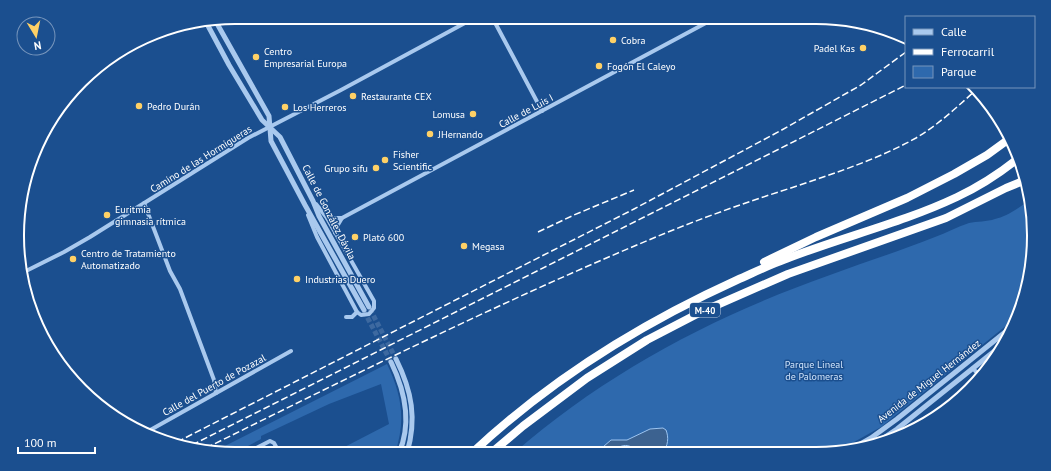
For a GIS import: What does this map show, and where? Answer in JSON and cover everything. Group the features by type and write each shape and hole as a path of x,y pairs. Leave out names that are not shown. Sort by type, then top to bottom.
{"highway":[{"path":"726,285 745,271 829,231 907,198 954,174 987,155 1005,142"},
{"name":"M-40","path":"479,447 516,415 582,366 651,323 686,304 785,259 915,215 958,196 1000,173 1014,162"},
{"name":"M-40","path":"498,447 523,426 588,378 647,340 701,312 788,274 946,218 1006,188 1019,179"},
{"path":"1006,188 1020,183"}],"street":[{"name":"Camino de las Hormigueras","path":"27,270 77,245 248,138 463,24"},
{"path":"496,24 542,111"},
{"name":"Calle de Luis I","path":"326,218 342,218 704,24"},
{"name":"Calle de González Dávila","path":"209,26 229,65 262,120 269,127 280,137 366,308 305,205 271,141 269,127 270,116 217,25"},
{"path":"313,201 326,218"},
{"path":"144,203 170,271 183,296 214,380 216,393"},
{"name":"Calle de González Dávila","path":"305,205 317,238 357,312 361,315 368,314 374,308 374,301 326,218"},
{"path":"335,233 336,228 342,218"},
{"path":"346,317 352,317 357,312"},
{"name":"Avenida de Miguel Hernández","path":"867,441 897,419 1002,334"},
{"name":"Calle del Puerto de Pozazal","path":"151,429 291,352"},
{"name":"Avenida de Miguel Hernández","path":"892,432 990,355"},
{"path":"402,447 406,420 406,406 393,361 408,385 412,410 411,438 409,447"},
{"path":"973,368 977,373"},
{"path":"258,447 270,441 274,443 276,447"}],"green space":[{"name":"Parque Lineal de Palomeras","path":"1024,204 1027,222 1027,249 1020,290 1007,325 881,427 851,444 829,447 521,447 586,397 624,372 663,349 704,328 787,291 922,242 972,222 992,220"},
{"path":"387,364 396,386 401,408 400,430 396,447 345,447 389,424 381,384 329,404 261,436 261,439 246,447 223,447"}],"shaded area":[{"path":"663,428 666,430 668,439 666,447 603,447 611,440 627,440 650,429"}],"tunnel":[{"path":"370,309 396,359"},
{"path":"364,311 391,362"}],"railway":[{"path":"181,440 634,209 780,131 861,85 905,53"},
{"path":"196,443 905,86"},
{"path":"211,445 435,336 609,257 668,232 748,202 843,170 902,146 947,116 972,93"},
{"path":"538,232 634,190"}],"place":[{"name":"Cobra","path":"613,40"},
{"name":"Padel Kas","path":"863,48"},
{"name":"Centro Empresarial Europa","path":"256,57"},
{"name":"Fogón El Caleyo","path":"599,66"},
{"name":"Restaurante CEX","path":"353,96"},
{"name":"Pedro Durán","path":"139,106"},
{"name":"Los Herreros","path":"285,107"},
{"name":"Lomusa","path":"473,114"},
{"name":"JHernando","path":"430,134"},
{"name":"Fisher Scientific","path":"385,160"},
{"name":"Grupo sifu","path":"376,168"},
{"name":"Euritmia gimnasia rítmica","path":"107,215"},
{"name":"Plató 600","path":"355,237"},
{"name":"Megasa","path":"464,246"},
{"name":"Centro de Tratamiento Automatizado","path":"73,259"},
{"name":"Industrias Duero","path":"297,279"}]}
